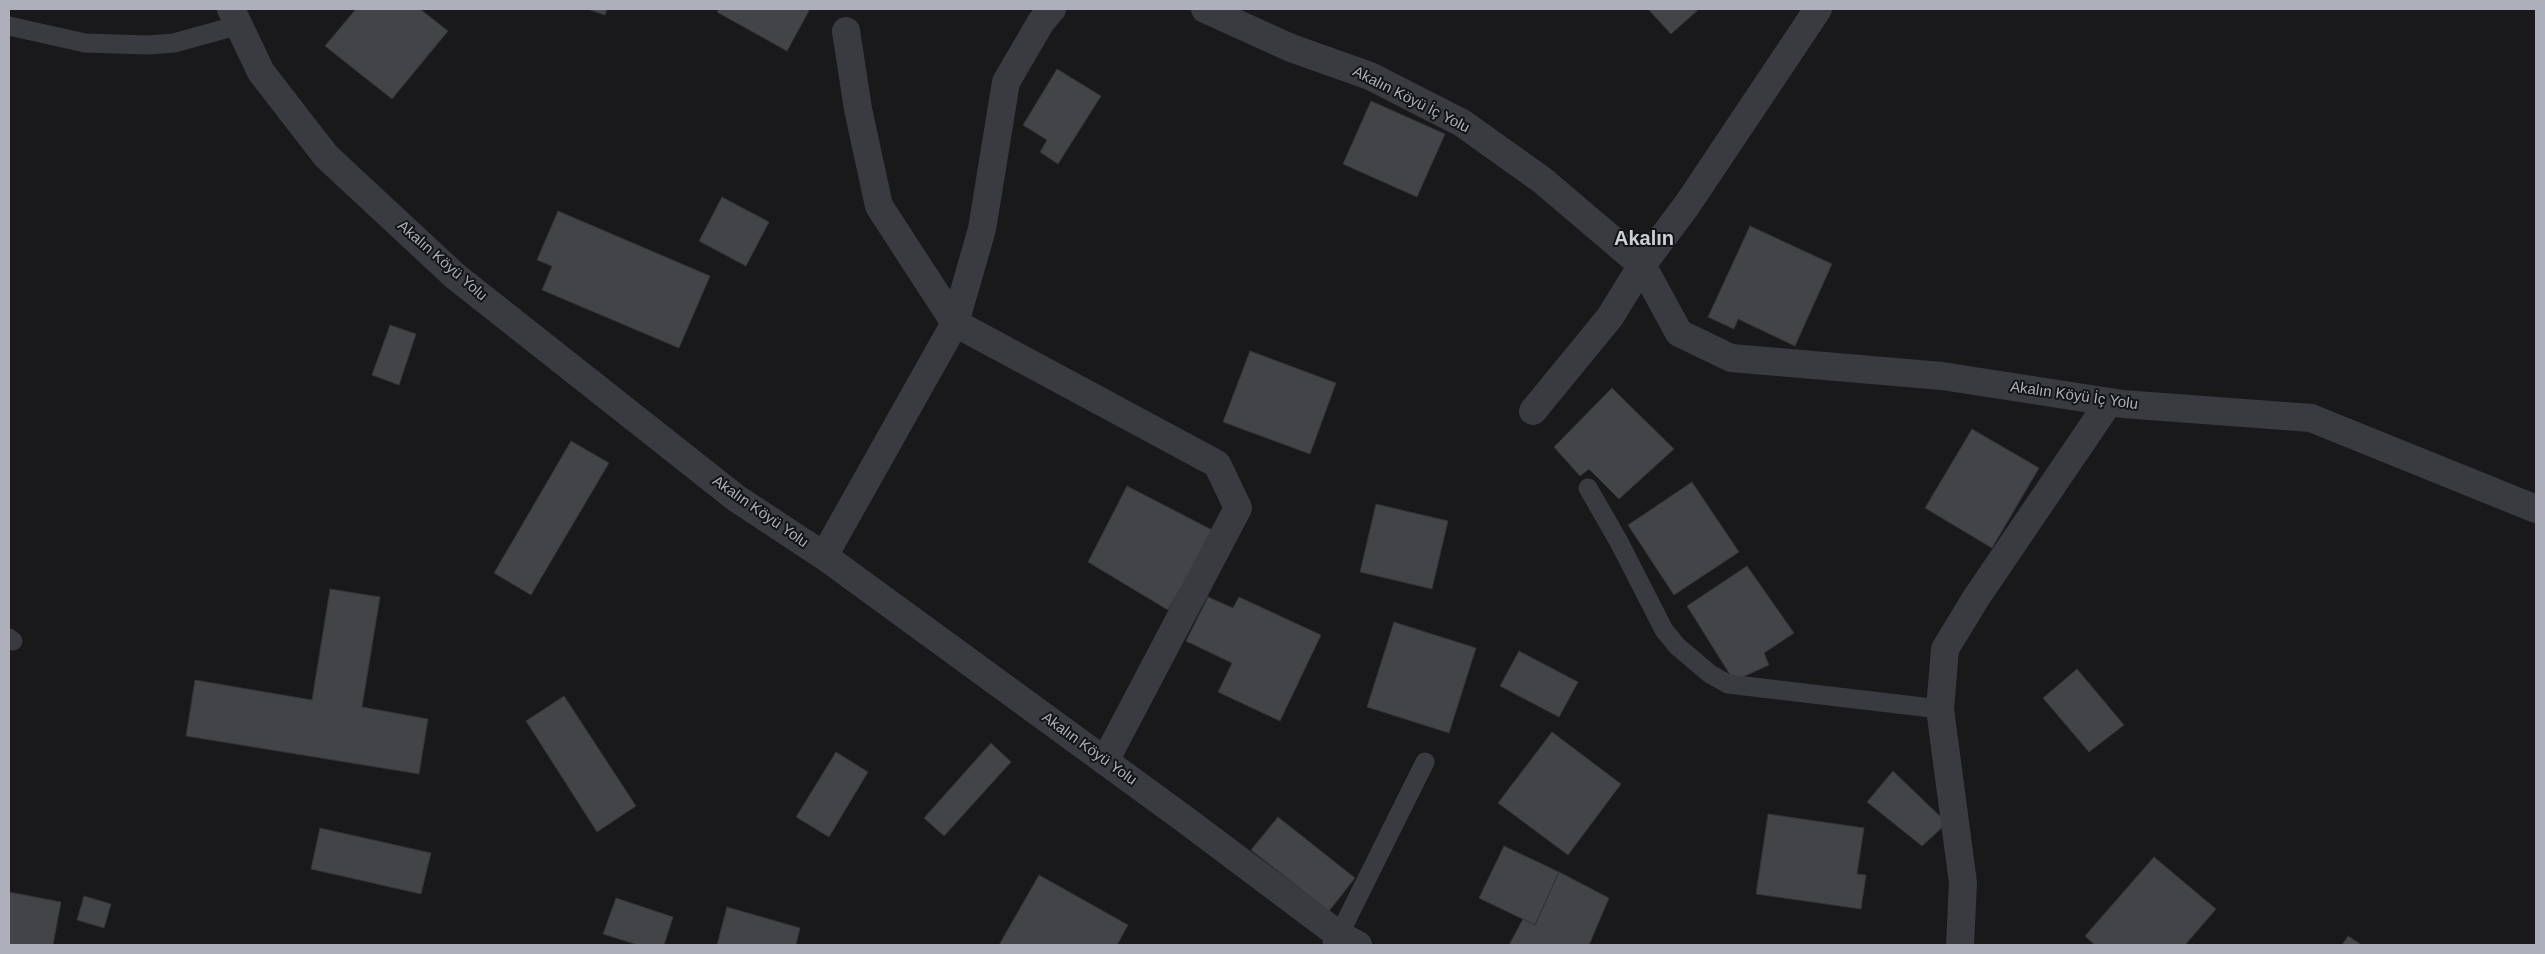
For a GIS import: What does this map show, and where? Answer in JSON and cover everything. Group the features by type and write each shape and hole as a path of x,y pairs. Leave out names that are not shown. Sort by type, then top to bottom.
{"street":[{"path":"824,556 956,323 982,229 1006,82 1041,22 1052,9"},
{"name":"Akalın Köyü İç Yolu","path":"1205,9 1291,48 1370,76 1462,123 1542,180 1642,265 1678,332 1730,358 1942,376 2109,402 2311,418 2536,509"},
{"path":"1534,411 1610,317 1642,265 1687,205 1818,9"},
{"name":"Akalın Köyü Yolu","path":"235,17 261,72 326,156 455,276 736,498 824,556 1105,761 1342,942"},
{"path":"846,31 858,109 879,206 956,323 1217,464 1238,508 1105,761"},
{"path":"1960,945 1963,883 1940,709 1946,649 1976,598 2109,402"}],"lane":[{"path":"9,26 85,43 148,45 174,43 235,17"},
{"path":"1588,488 1619,542 1664,630 1677,646 1710,674 1728,684 1940,709"},
{"path":"1342,942 1425,762"}],"building":[{"path":"356,9 420,9 448,31 392,99 325,46"},
{"path":"587,9 607,9 605,15"},
{"path":"719,9 810,9 787,51 717,12"},
{"path":"1648,9 1699,9 1671,34"},
{"path":"1057,69 1101,96 1058,164 1040,152 1047,140 1023,125"},
{"path":"1371,101 1445,134 1417,197 1343,164"},
{"path":"722,197 769,222 746,266 699,241"},
{"path":"558,211 710,276 679,348 542,290 552,266 537,260"},
{"path":"1750,226 1832,264 1795,346 1738,319 1734,329 1708,317"},
{"path":"390,325 416,334 399,385 372,375"},
{"path":"1250,351 1336,383 1310,454 1223,422"},
{"path":"1612,388 1674,449 1619,499 1589,469 1580,476 1554,447"},
{"path":"1972,429 2039,468 1992,548 1925,508"},
{"path":"571,441 609,463 531,595 494,573"},
{"path":"1692,482 1739,552 1674,595 1628,525"},
{"path":"1127,486 1214,531 1168,610 1088,562"},
{"path":"1376,504 1448,521 1432,589 1360,572"},
{"path":"1747,566 1794,633 1764,653 1769,665 1734,681 1687,606"},
{"path":"330,589 380,597 362,707 428,719 419,774 186,736 195,680 312,700"},
{"path":"1208,597 1233,608 1239,597 1321,635 1280,721 1218,692 1232,663 1186,641"},
{"path":"1394,622 1476,648 1449,733 1367,707"},
{"path":"1519,651 1578,682 1559,717 1500,686"},
{"path":"2077,669 2124,725 2089,752 2043,698"},
{"path":"564,696 636,806 597,832 526,721"},
{"path":"1552,732 1621,784 1568,855 1498,803"},
{"path":"991,743 1011,762 944,836 924,818"},
{"path":"836,752 868,772 829,837 796,817"},
{"path":"1893,771 1947,823 1922,846 1867,802"},
{"path":"1768,814 1864,828 1857,874 1866,875 1861,909 1756,894"},
{"path":"1278,817 1355,878 1329,911 1251,850"},
{"path":"320,828 431,853 421,894 311,869"},
{"path":"1504,846 1559,872 1535,925 1479,898"},
{"path":"2154,857 2216,909 2185,945 2095,945 2085,936"},
{"path":"1559,872 1609,898 1589,945 1509,945 1523,919 1535,925"},
{"path":"1039,875 1128,925 1117,945 999,945"},
{"path":"9,892 61,902 53,945 9,945"},
{"path":"84,896 111,904 104,928 77,920"},
{"path":"616,898 673,917 664,945 638,945 603,934"},
{"path":"727,907 800,928 796,945 717,945"},
{"path":"2348,936 2362,945 2342,945"}],"district":[{"name":"Akalın","path":"1644,239"}]}
